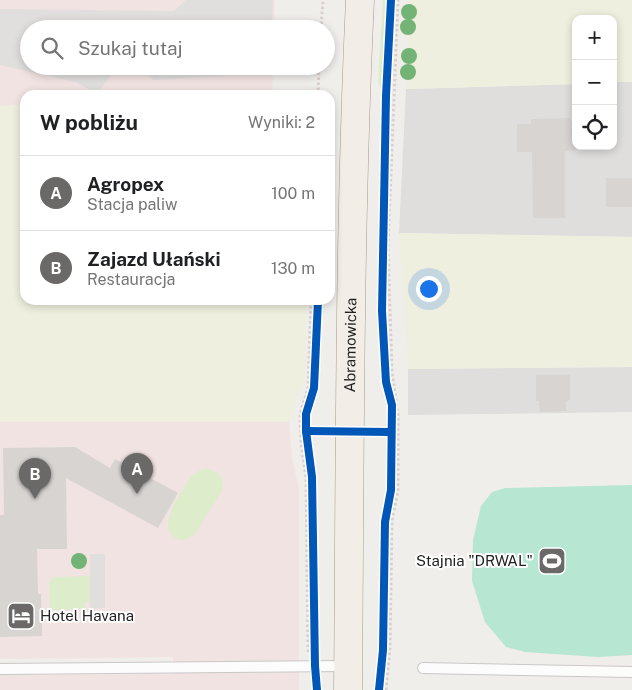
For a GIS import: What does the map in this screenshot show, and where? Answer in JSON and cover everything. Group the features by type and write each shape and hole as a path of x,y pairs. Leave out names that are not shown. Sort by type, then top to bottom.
{"main road":[{"name":"Abramowicka","path":"348,678 351,236 360,0"}],"lane":[{"path":"0,669 311,666 348,678"},
{"path":"423,668 632,672"}],"path":[{"path":"322,20 323,0"},
{"path":"328,20 329,0"},
{"path":"379,690 383,650 384,522 391,490 392,405 386,382 382,311 386,96 391,0"},
{"path":"386,690 390,647 392,521 398,491 398,415 392,372 388,247 398,0"},
{"path":"318,90 319,75"},
{"path":"324,90 325,75"},
{"path":"311,305 308,388 300,414 301,443 306,477 311,666"},
{"path":"311,666 312,477 306,431 306,414 314,388 318,305"}],"shaded area":[{"path":"0,0 275,0 274,20 20,20 20,75 273,75 272,90 20,90 20,105 0,106"},
{"path":"186,0 273,0 272,20 20,20 20,69 0,65 0,9 174,11"},
{"path":"45,75 111,75 100,90 90,90 76,82"},
{"path":"147,75 225,75 225,76 154,80"},
{"path":"617,82 632,82 632,237 399,233 406,89 572,84 572,150 617,150"},
{"path":"632,367 632,412 408,415 408,369"},
{"path":"0,422 289,422 292,458 299,489 299,690 0,690 0,675 173,674 173,657 0,659"},
{"path":"90,554 105,554 105,608 90,609"}],"green space":[{"path":"383,0 387,0 382,88 378,84"},
{"path":"410,0 632,0 632,82 617,82 617,15 572,15 572,84 406,89"},
{"path":"20,105 20,305 307,305 305,377 289,422 0,422 0,106"},
{"path":"399,233 632,237 632,367 408,369"},
{"path":"206,468 219,475 223,489 194,535 185,540 180,540 170,532 168,525 172,508 192,476"},
{"name":"Stajnia \"DRWAL\"","path":"632,485 632,655 598,657 525,652 506,647 485,622 472,581 473,540 481,506 492,492 505,488"},
{"path":"90,576 90,602 85,602 85,609 50,610 49,582 54,577"}],"building":[{"path":"571,118 572,150 576,150 565,151 565,218 533,218 532,152 517,152 517,124 531,124 531,119"},
{"path":"606,178 632,178 632,207 606,207"},
{"path":"536,375 570,375 570,400 566,401 566,411 540,412 539,401 536,401"},
{"path":"75,447 110,468 115,459 178,493 158,528 66,478 67,549 37,549 38,594 41,594 42,636 0,637 0,515 4,515 3,448"}],"cycle path":[{"path":"379,690 383,650 385,522 391,490 392,405 386,382 382,311 386,96 391,0"},
{"path":"317,690 312,477 306,431 306,414 314,388 318,305"},
{"path":"306,431 391,432"}],"place":[{"name":"Agropex","path":"137,494"},
{"name":"Zajazd Ułański","path":"35,499"},
{"name":"Stajnia \"DRWAL\"","path":"552,561"},
{"name":"Hotel Havana","path":"21,616"}]}
